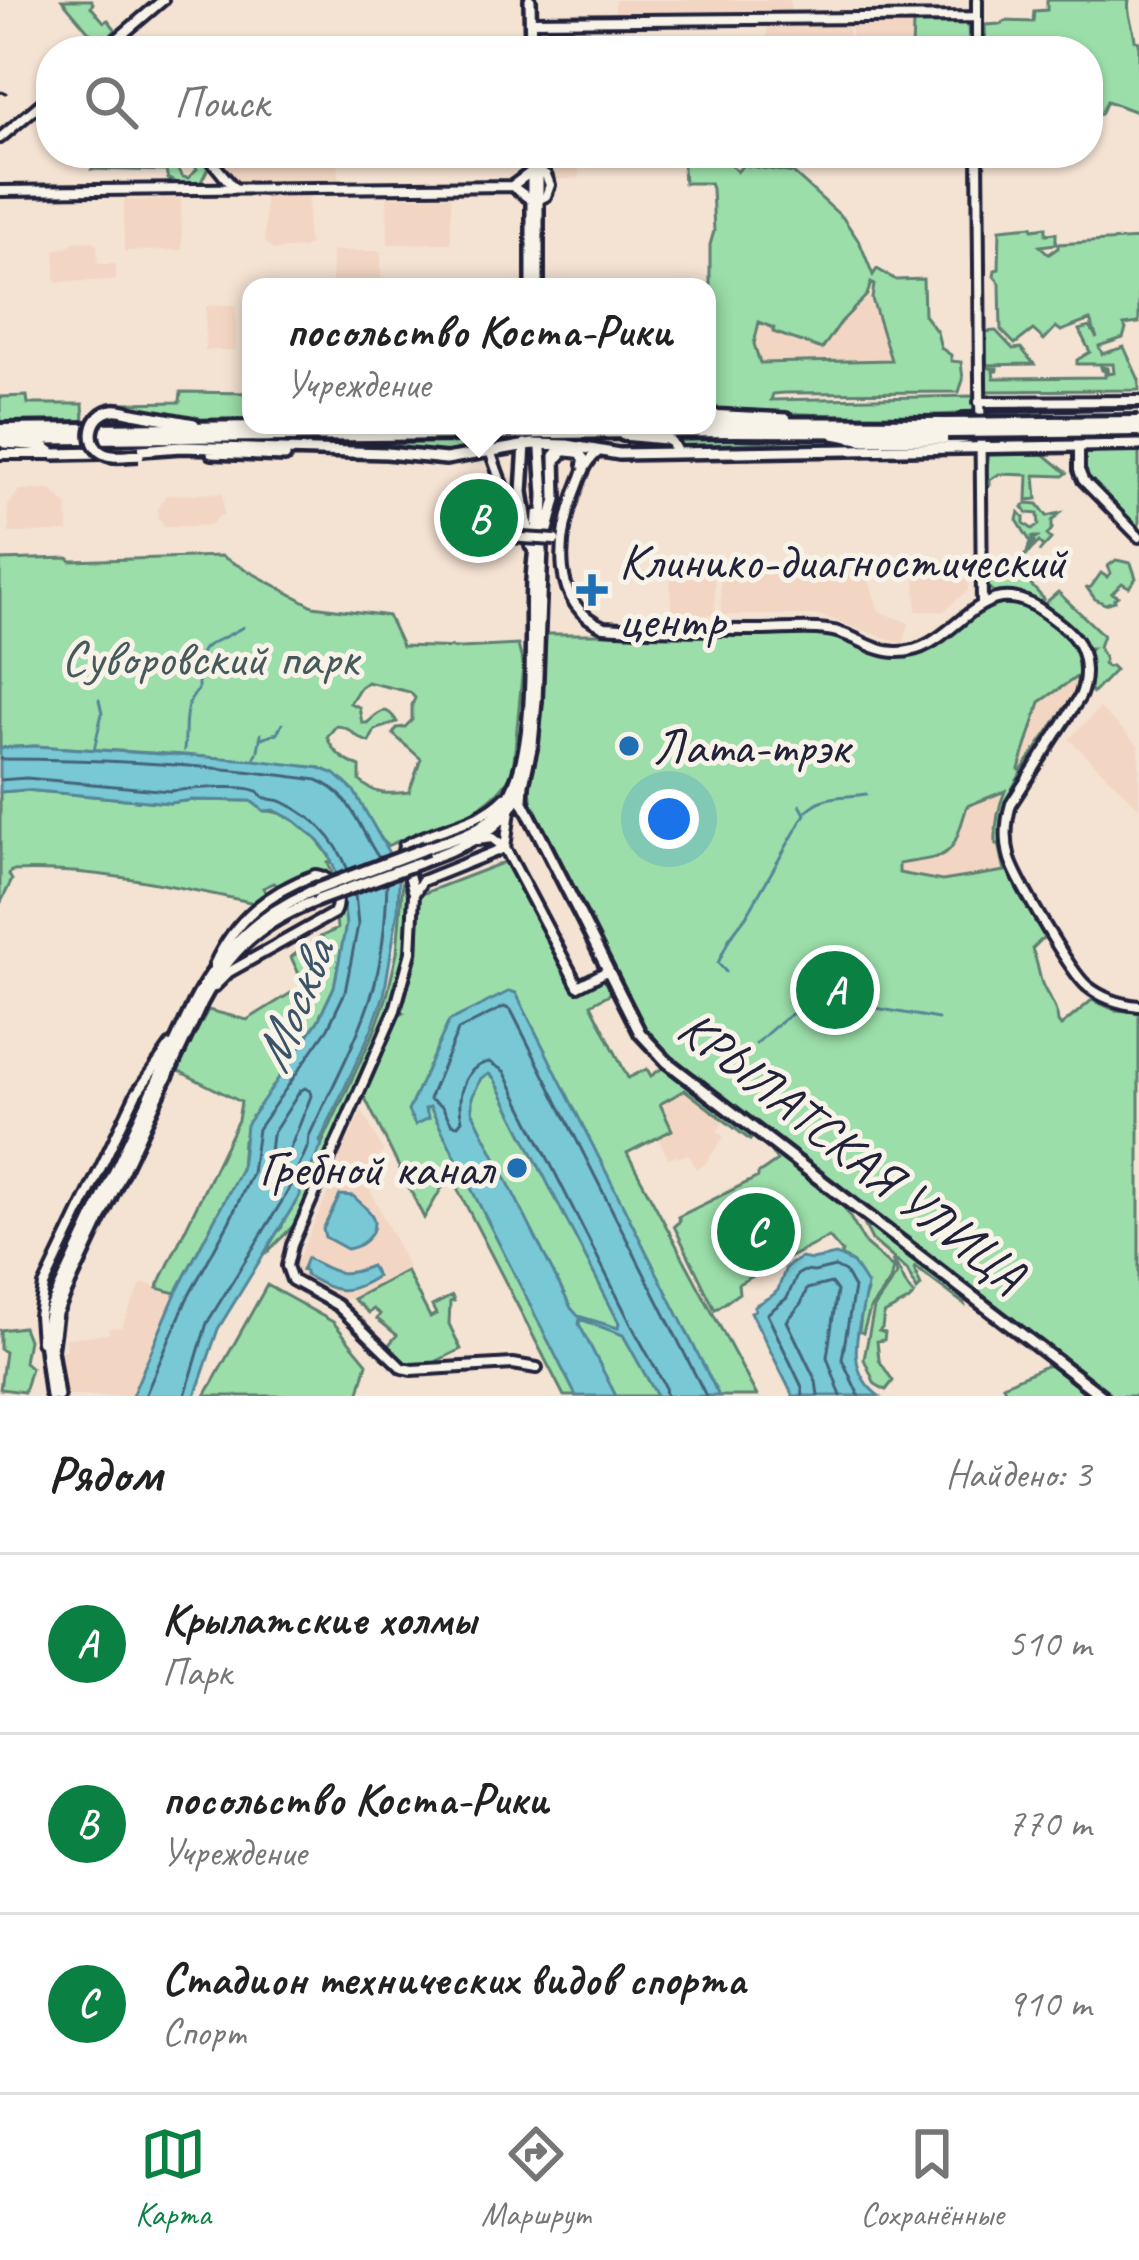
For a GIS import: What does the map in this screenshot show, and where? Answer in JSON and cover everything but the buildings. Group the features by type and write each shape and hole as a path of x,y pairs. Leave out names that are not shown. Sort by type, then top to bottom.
{"main road":[{"path":"533,0 534,36"},
{"path":"532,168 535,278"},
{"path":"211,427 110,410 96,419 92,438 99,450 114,456 320,453"},
{"path":"716,418 1139,422"},
{"path":"716,419 947,428"},
{"path":"822,432 866,440 964,439 972,430 966,419"},
{"path":"716,432 1139,422"},
{"path":"0,437 242,427"},
{"path":"0,437 368,434"},
{"path":"619,434 665,439 676,452"},
{"path":"0,437 43,446 54,454 182,446 446,459 567,445 598,452 1139,445"},
{"path":"541,559 556,488 555,456 567,445"},
{"path":"523,463 533,448"},
{"name":"КРЫЛАТСКАЯ УЛИЦА","path":"519,782 532,744 536,701 544,495 533,448"},
{"name":"КРЫЛАТСКАЯ УЛИЦА","path":"533,448 538,494 530,701 519,782 522,800 640,1033 667,1062 1102,1396"},
{"path":"490,451 519,454 523,463 532,578"},
{"path":"54,1396 44,1334 56,1295 206,981 241,936 280,907 413,867 476,840 510,810 519,782"},
{"path":"54,1396 51,1350 56,1313 202,1002 226,962 249,938 314,896 486,824 519,782"},
{"path":"510,810 520,809 528,815"}],"street":[{"path":"121,36 163,0"},
{"path":"977,0 977,36"},
{"path":"534,21 977,16"},
{"path":"0,138 36,108"},
{"path":"218,168 234,188"},
{"path":"978,168 982,604"},
{"path":"512,186 532,171"},
{"path":"532,171 522,186 532,199"},
{"path":"0,190 512,186 532,199"},
{"path":"981,389 994,402"},
{"path":"980,402 1139,401"},
{"path":"1079,446 1083,479 1139,537"},
{"path":"490,451 518,537 559,541"},
{"path":"556,488 564,451 583,455 580,480"},
{"path":"598,452 580,480 559,541 572,602 585,617 604,627 821,629 882,650 908,652 929,645 982,604 1002,598"},
{"path":"0,454 54,454"},
{"path":"982,575 987,588 1002,598 1027,602 1067,630 1080,647 1085,672 1080,697 1011,804 1010,858 1080,980 1112,1000 1139,1006"},
{"path":"505,848 422,881 416,881 403,851 408,843 493,808 519,782"},
{"path":"505,848 510,810"},
{"path":"476,840 492,838 505,848 578,986 607,971"},
{"path":"413,867 413,938 397,1007 292,1245 288,1274 337,1305 402,1368 513,1364 534,1368"},
{"path":"202,1002 229,972 334,914 337,902 329,880 315,874 254,908 230,935 206,981"},
{"path":"414,894 422,881"}],"shaded area":[{"path":"615,0 790,0 790,11 615,13"},
{"path":"968,23 968,36 852,36 850,24"},
{"path":"848,24 849,36 767,36 767,26"},
{"path":"226,168 338,168 339,182 237,182"},
{"path":"543,168 579,168 579,178 555,180"},
{"path":"309,195 310,243 304,248 273,250 265,242 265,196"},
{"path":"451,196 451,243 388,244 387,197"},
{"path":"181,199 182,250 124,251 124,200"},
{"path":"93,241 98,264 116,264 116,280 55,282 55,249"},
{"path":"332,251 381,251 381,278 332,278"},
{"path":"867,295 892,360 760,363 754,345 759,321"},
{"path":"236,305 236,350 205,350 206,306"},
{"path":"19,490 51,490 67,505 68,532 9,533 8,506"},
{"path":"223,493 224,515 210,525 164,527 158,519 157,509 166,495"},
{"path":"858,567 868,578 879,611 909,623 903,644 819,615 721,615 720,572"},
{"path":"967,568 968,590 944,611 916,611 915,569"},
{"path":"714,571 715,615 674,616 670,572"},
{"path":"1077,675 1075,693 1019,770 1040,702"},
{"path":"1100,708 1139,746 1139,807 1069,739"},
{"path":"1005,791 995,825 1005,871 942,881 899,874 899,864 941,857 956,843 967,806"},
{"path":"685,1090 725,1120 717,1131 724,1137 697,1169 688,1154 668,1158 658,1138 672,1130 659,1104"},
{"path":"362,1110 383,1151 377,1159 381,1167 363,1176 407,1265 406,1271 353,1299 336,1298 301,1281 294,1268"},
{"path":"142,1283 176,1293 132,1396 64,1396 57,1361 59,1352 67,1349 65,1338 108,1334 109,1328 121,1327"}],"green space":[{"path":"62,0 91,0 91,7 116,30 109,36 92,36"},
{"path":"1047,0 1129,0 1139,42 1139,113 1107,101 1103,110 1103,36 985,36 985,25 1033,22 1034,11 1047,10"},
{"path":"913,23 968,24 968,36 913,36"},
{"path":"176,168 188,178 196,168 208,168 201,182 180,184 168,179 166,171 92,169"},
{"path":"683,168 793,173 843,218 873,275 877,269 896,280 923,279 924,315 951,361 961,362 959,392 784,393 773,394 771,400 973,396 976,413 897,417 716,411 710,183 684,183","holes":["871,283 891,360 760,363 754,344 759,322 774,328 773,332 822,349 867,295"]},
{"path":"1046,227 1046,234 1056,233 1056,244 1040,246 1049,254 1058,244 1139,239 1139,323 1124,325 1123,338 1099,346 1102,354 1124,347 1139,390 983,391 983,368 997,368 994,378 1105,377 1101,367 1114,373 1113,364 1077,364 1090,352 1079,330 1090,327 1097,338 1090,320 1061,331 1056,327 1044,340 1033,330 1015,344 1001,330 1000,283 994,276 999,269 1000,229"},
{"path":"996,331 1034,364 982,365 982,332"},
{"path":"181,392 242,393 242,423 122,422 122,403 180,402"},
{"path":"27,396 28,404 83,404 84,421 80,426 0,426 0,397"},
{"path":"1139,405 1139,412 1007,414 986,414 984,407"},
{"path":"975,435 975,439 681,446 667,436"},
{"path":"508,437 508,441 444,455 343,446 176,442 55,450 16,442"},
{"path":"1139,452 1139,533 1085,478 1081,468 1082,453"},
{"path":"989,454 1044,454 1067,473 1035,475 1037,499 1027,500 1028,475 999,474 984,486"},
{"path":"1038,504 1047,516 1060,513 1047,535 1051,539 1039,552 1043,546 1039,542 1016,565 1044,599 1039,604 1020,595 994,593 985,583 989,581 988,555 1007,573 1034,546 1037,537 1032,537 1028,549 1030,541 1017,520 1019,512 1032,529 1039,525 1038,514 1023,507"},
{"name":"Суворовский парк","path":"221,556 313,606 388,616 402,646 518,645 523,665 513,771 474,810 387,846 353,792 320,768 185,755 0,748 0,560","holes":["367,682 410,692 415,698 412,720 393,734 421,759 409,792 377,792 360,781 360,767 340,756 327,737 336,726 369,742 375,730 397,722 385,711 362,723 359,707 350,703"]},
{"path":"1116,560 1131,563 1136,578 1129,587 1122,583 1112,593 1118,596 1115,601 1105,604 1087,588 1101,573 1107,577 1111,573 1108,566"},
{"path":"1058,592 1103,635 1099,647 1103,664 1115,670 1093,693 1088,652 1092,648 1042,606"},
{"path":"1008,601 1037,613 1066,634 1079,656 1079,691 1008,797 1002,836 1010,873 1044,937 1032,949 1061,1026 1092,1000 1115,1010 1139,1012 1139,1396 1110,1396 1080,1375 657,1046 644,1029 532,806 542,634 832,634 880,655 906,656 936,643 991,605","holes":["1078,676 1075,693 1021,771 1040,702","1005,791 996,837 1005,871 942,881 899,873 899,864 947,852 967,806"]},
{"path":"25,790 170,803 251,801 264,811 294,820 312,835 332,861 328,863 334,877 314,871 280,887 274,883 263,888 267,895 255,903 103,875 11,871 12,880 0,904 0,792"},
{"name":"Гребной канал","path":"510,860 576,990 607,979 613,992 591,1004 628,1078 647,1069 651,1076 665,1066 754,1134 750,1140 685,1090 660,1104 672,1130 627,1153 757,1396 564,1396 450,1174 424,1218 364,1096 404,1013 418,953 419,895"},
{"path":"406,876 412,905 410,939 390,1012 306,1206 266,1254 297,1200 374,1032 397,953"},
{"path":"341,911 347,911 346,925 334,987 318,1021 290,1059 243,1141 241,1169 176,1293 157,1288 238,1120 241,1102 179,1071 183,1057 208,1010 247,1020 304,985 291,957 337,929"},
{"path":"769,1149 844,1207 866,1245 893,1268 890,1281 870,1309 863,1333 859,1331 867,1292 853,1263 829,1237 738,1284 739,1293 715,1310 674,1226 678,1217 758,1177 777,1161"},
{"path":"862,1220 961,1296 964,1304 915,1267 921,1286 917,1290 907,1270 872,1240"},
{"path":"892,1260 914,1295 884,1314 879,1331 885,1333 884,1340 877,1341 879,1360 893,1381 886,1390 875,1384 864,1359 874,1308 897,1274"},
{"path":"406,1271 430,1317 436,1314 432,1306 452,1296 454,1301 450,1302 449,1324 461,1349 437,1361 438,1366 404,1363 387,1347 397,1335 377,1319 380,1314 373,1309 369,1313 353,1299"},
{"path":"267,1285 333,1322 367,1363 358,1396 205,1396"},
{"path":"23,1327 28,1340 24,1362 31,1368 24,1392 0,1389 5,1352 0,1349 0,1330"},
{"path":"1053,1365 1086,1394 1008,1396 1003,1385"}],"water":[{"path":"35,746 320,768 354,791 394,862 399,881 384,995 371,1031 300,1195 218,1329 195,1396 132,1396 176,1293 241,1169 246,1125 318,1021 334,987 346,925 341,886 319,841 295,821 274,810 264,811 251,801 170,803 25,790 0,792 0,748"},
{"name":"Гребной канал","path":"510,991 516,993 719,1396 657,1396 623,1335 580,1319 616,1396 576,1396 430,1107 425,1109 429,1118 415,1125 408,1111 449,1021","holes":["489,1074 619,1323 618,1328 578,1316 571,1308 472,1111 481,1078"]},
{"path":"340,1195 353,1196 374,1221 366,1240 347,1249 325,1237 323,1229"},
{"path":"836,1255 853,1263 867,1285 857,1359 867,1385 879,1396 793,1396 751,1312 778,1290 786,1267 801,1258"},
{"path":"307,1258 338,1272 371,1266 377,1276 357,1287 333,1288 305,1275"}],"waterway":[{"path":"184,750 187,711 198,690 201,653 243,627"},
{"path":"94,750 102,713 99,700"},
{"path":"261,738 277,733 282,724"},
{"path":"258,750 261,734"},
{"path":"255,757 257,753"},
{"path":"807,811 827,799 866,794"},
{"path":"726,972 718,963 805,814 800,805"},
{"path":"756,1044 793,1013 838,1002"},
{"path":"842,1002 938,1019"}],"tunnel":[{"path":"533,434 534,450"}],"railway":[{"path":"0,92 6,93"}],"place":[{"name":"посольство Коста-Рики","path":"479,518"},
{"name":"Клинико-диагностический центр","path":"592,590"},
{"name":"Лата-трэк","path":"629,746"},
{"name":"Крылатские холмы","path":"835,990"},
{"name":"Гребной канал","path":"517,1168"},
{"name":"Стадион технических видов спорта","path":"756,1232"}],"water label":[{"name":"Москва","path":"293,1006"}]}
